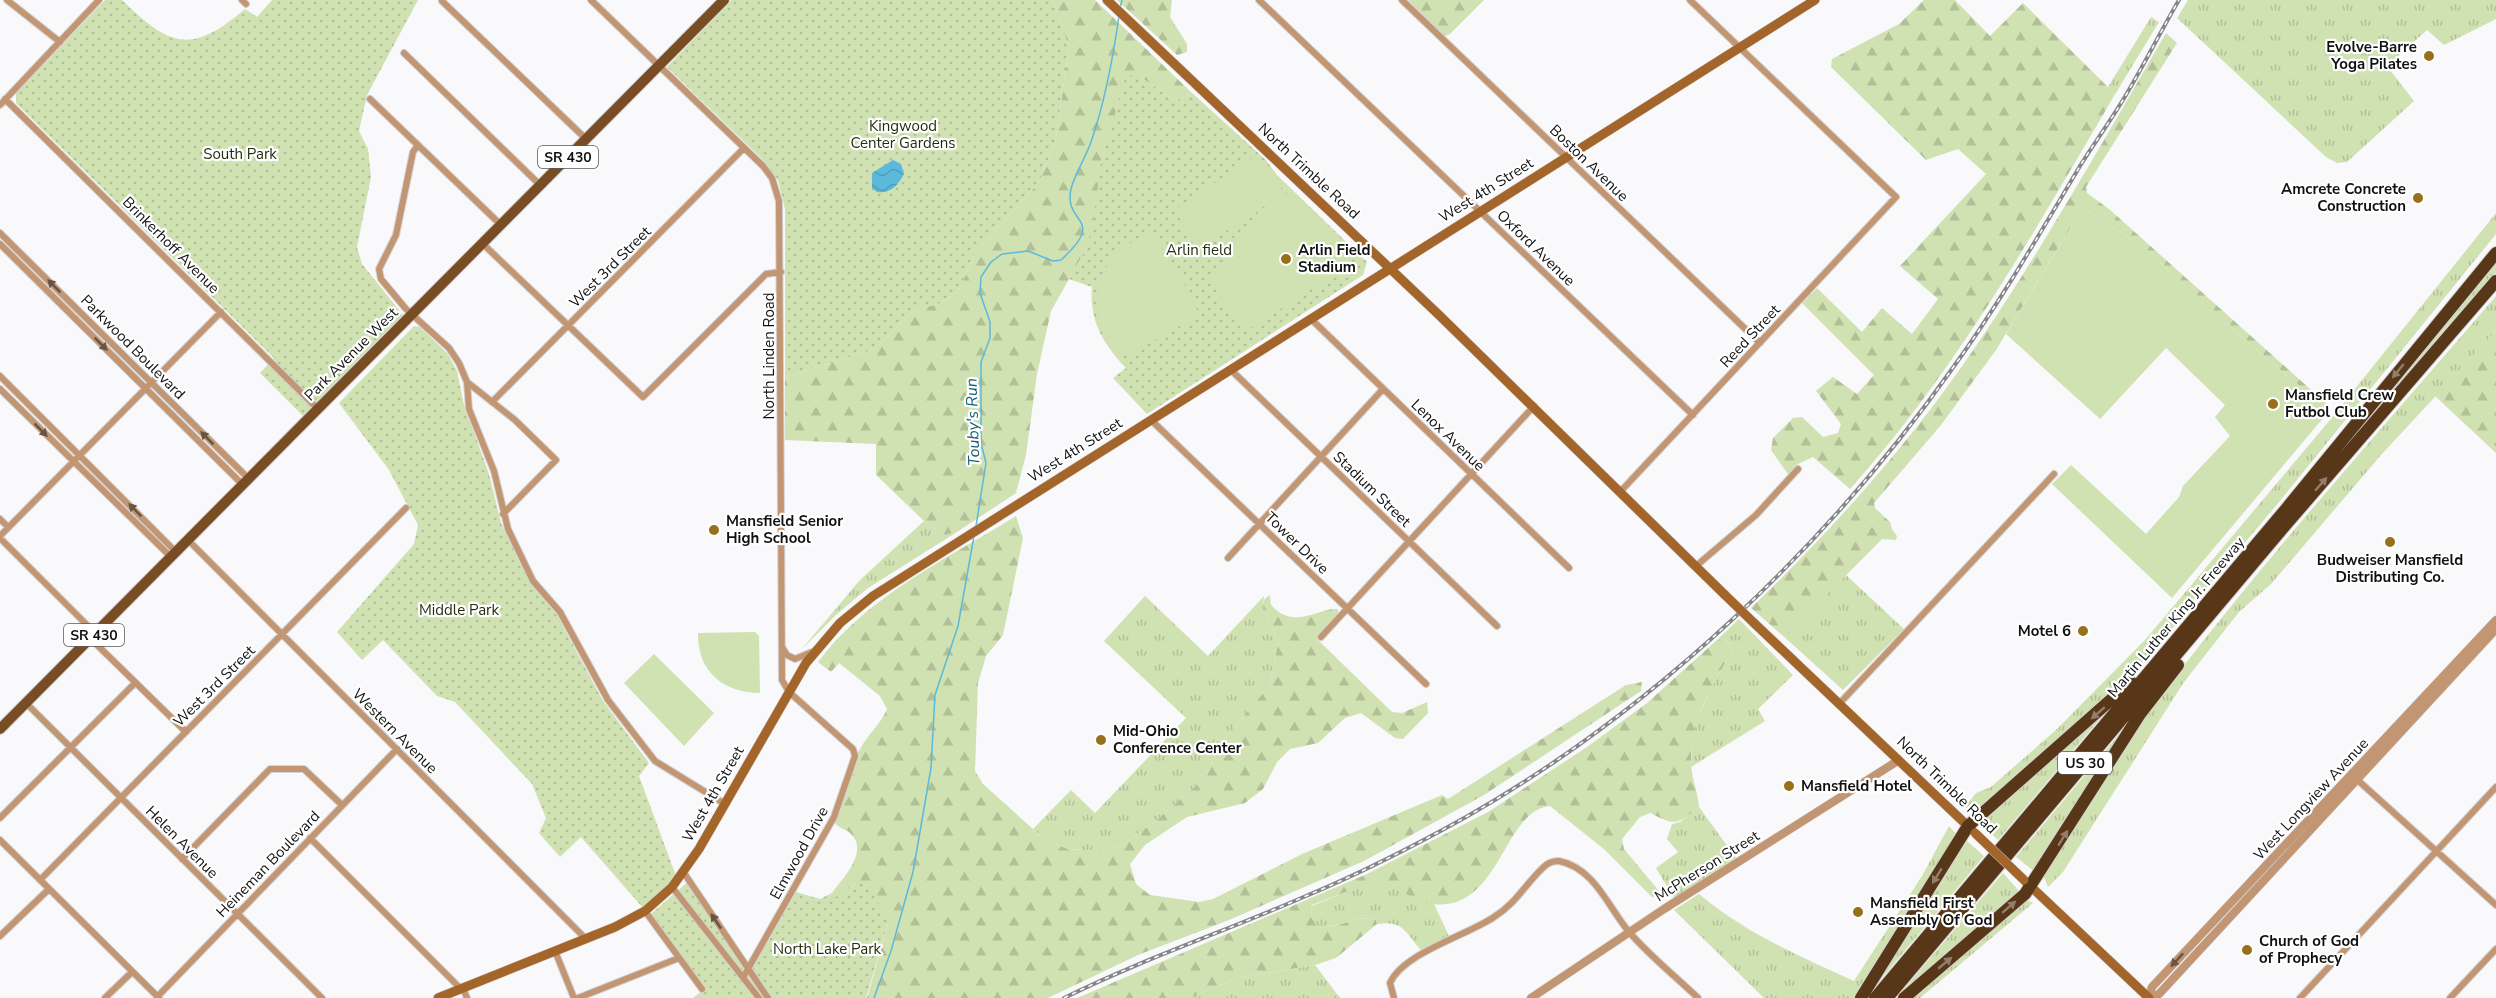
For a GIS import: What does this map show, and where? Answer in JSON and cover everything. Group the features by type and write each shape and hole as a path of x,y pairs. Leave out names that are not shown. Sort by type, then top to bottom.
{"highway":[{"path":"2435,326 2462,285 2496,243"},
{"name":"Martin Luther King Jr. Freeway","path":"1875,998 2199,613 2496,253"},
{"name":"Martin Luther King Jr. Freeway","path":"1887,998 2283,528 2496,281"},
{"path":"2460,324 2496,290"},
{"path":"1904,998 2027,884 2140,714 2262,561 2283,528"},
{"path":"1861,998 1972,830 2118,696 2184,623 2199,613"}],"main road":[{"name":"Park Avenue West","path":"0,729 724,0"},
{"name":"North Trimble Road","path":"1107,0 1390,268 1754,623 2148,998"},
{"name":"West 4th Street","path":"438,998 586,939 649,908 669,891 684,873 816,649 861,604 1815,0"}],"street":[{"path":"7,0 60,42"},
{"path":"3,102 99,0"},
{"name":"North Linden Road","path":"591,0 768,172 777,189 780,209 781,272 781,647 782,680 789,692"},
{"name":"Oxford Avenue","path":"1259,0 1693,415"},
{"name":"Boston Avenue","path":"1402,0 1760,343"},
{"path":"1689,0 1739,48"},
{"path":"442,1 586,139"},
{"name":"Reed Street","path":"1620,492 1896,197 1739,48"},
{"path":"404,53 540,185"},
{"path":"370,99 501,225"},
{"name":"Brinkerhoff Avenue","path":"3,102 318,409"},
{"path":"418,144 413,152 396,235 379,269 383,282 406,309 449,348 467,382 556,460 503,514"},
{"name":"West 3rd Street","path":"490,400 744,148"},
{"name":"Parkwood Boulevard","path":"0,233 151,383 246,482"},
{"path":"0,244 146,388 246,482"},
{"path":"483,244 643,397 766,274 781,272"},
{"path":"186,732 135,683 0,537 221,312"},
{"name":"Lenox Avenue","path":"1311,319 1569,568"},
{"name":"Stadium Street","path":"1231,370 1497,626"},
{"path":"0,376 173,554"},
{"path":"467,382 468,405 492,463 508,530 533,581 560,612 602,691 643,747 664,769 725,804"},
{"path":"0,389 73,462 173,554"},
{"path":"1228,558 1383,389"},
{"path":"468,405 477,396 490,400"},
{"path":"1321,637 1533,406"},
{"name":"Tower Drive","path":"1151,420 1426,684"},
{"path":"1696,566 1756,515 1798,469"},
{"path":"1840,703 2054,474"},
{"name":"West 3rd Street","path":"40,880 406,508"},
{"path":"0,519 8,527"},
{"name":"Western Avenue","path":"188,540 586,939"},
{"name":"West Longview Avenue","path":"2148,998 2158,994 2496,620"},
{"name":"West Longview Avenue","path":"2355,777 2496,629"},
{"path":"781,647 787,655 795,659 816,649"},
{"path":"0,818 135,683"},
{"name":"Elmwood Drive","path":"744,976 834,817 855,756 853,749 789,692"},
{"name":"Helen Avenue","path":"26,704 322,998"},
{"name":"Heineman Boulevard","path":"158,997 397,749"},
{"name":"McPherson Street","path":"1531,998 1899,760"},
{"path":"182,859 270,769 304,769 342,805"},
{"path":"2355,777 2496,905"},
{"path":"2300,998 2496,787"},
{"path":"310,838 462,989 467,998"},
{"path":"0,840 158,997"},
{"path":"1394,998 1390,982 1398,971 1424,954 1502,912 1552,861 1567,862 1590,880 1608,900 1629,933 1698,998"},
{"path":"684,873 768,998"},
{"path":"0,936 49,890"},
{"path":"669,891 744,976 759,998"},
{"path":"649,908 679,958 702,989"},
{"path":"2450,998 2496,949"},
{"path":"555,951 576,998 679,958"},
{"path":"105,998 132,972"}],"green space":[{"name":"South Park","path":"105,0 122,0 154,28 168,36 195,39 210,34 245,9 257,17 272,0 418,0 367,95 359,131 368,149 371,177 357,247 362,264 403,315 303,416 260,373 274,358 16,103 16,93"},
{"name":"Kingwood Center Gardens","path":"731,0 1053,0 1069,48 1055,143 1039,182 975,254 958,292 938,304 914,310 875,349 785,377 785,209 778,180 762,159 667,67"},
{"path":"1053,0 1095,0 1191,92 1185,98 1174,100 1139,76 1086,249 1051,311 1037,374 1026,455 1016,493 957,532 945,535 924,521 876,475 876,444 785,440 785,377 875,349 914,310 938,304 958,292 975,254 1039,182 1055,143 1069,48"},
{"path":"1117,0 1172,0 1170,17 1187,44 1187,52 1177,55"},
{"path":"1408,0 1484,0 1450,34 1444,36"},
{"path":"1924,0 1955,0 1990,36 2023,3 2108,87 2114,96 2023,249 1959,349 1925,397 1850,489 1813,457 1798,464 1788,474 1771,450 1773,438 1793,418 1802,417 1823,437 1838,433 1841,424 1816,391 1833,377 1857,394 1874,375 1802,303 1817,288 1862,332 1882,308 1912,334 1938,299 1900,266 1986,174 1958,149 1926,160 1831,67 1832,59 1899,24"},
{"path":"2188,0 2496,0 2496,19 2444,45 2427,30 2387,66 2414,101 2347,162 2337,163 2326,157 2177,18"},
{"path":"2151,17 2159,22 2114,96 2108,87"},
{"path":"2166,33 2177,43 2086,187 2087,193 2109,209 2328,405 2329,411 2207,308 2149,251 2086,210 2081,210 1996,350 1941,425 1874,503 1875,508 1890,522 1897,536 1896,540 1882,539 1786,636 1781,634 1751,608 1842,515 1927,414 1953,379 2051,229"},
{"name":"Arlin field","path":"1126,75 1139,76 1174,100 1185,98 1191,92 1266,160 1277,175 1367,262 1363,275 1147,414 1113,378 1126,368 1104,341 1099,331 1093,310 1092,287 1069,279 1086,249 1093,223 1101,162"},
{"path":"1258,154 1284,193 1199,249 1174,210"},
{"name":"Arlin Field Stadium","path":"1289,193 1326,228 1351,256 1344,269 1250,328 1238,326 1207,276 1226,263 1216,249 1261,220 1257,213"},
{"name":"Mansfield Crew Futbol Club","path":"2081,210 2086,210 2149,251 2207,308 2329,411 2172,598 2052,484 2071,465 2146,534 2179,497 2183,486 2230,436 2215,417 2225,405 2166,348 2100,419 2006,334"},
{"path":"2496,213 2496,234 2275,507 2155,649 2110,696 1975,814 1972,814 1965,807 1976,793 1991,787 2057,729 2145,640 2330,420"},
{"path":"1150,230 1191,294 1197,310 1193,319 1124,356 1112,348 1104,336 1099,323 1097,294 1107,266 1116,255"},
{"path":"2496,260 2496,273 2325,472"},
{"path":"2496,296 2496,331 2381,455 2271,584 2239,612 2184,682 2063,872 2048,887 2044,877 2047,870 2155,703 2291,534"},
{"name":"Middle Park","path":"414,326 420,327 448,354 457,371 464,405 489,474 501,523 529,581 557,615 603,701 649,763 639,776 676,876 643,908 581,837 560,857 539,833 546,818 532,784 455,702 437,696 383,640 362,660 337,632 414,544 418,525 389,470 339,403"},
{"path":"2496,331 2496,453 2435,396"},
{"path":"1016,516 1023,538 1003,635 986,656 978,683 975,771 983,784 1045,840 1068,849 1097,851 1122,845 1153,823 1206,777 1220,744 1270,685 1278,643 1263,606 1264,600 1269,595 1273,607 1290,617 1307,616 1338,609 1338,614 1317,637 1318,640 1392,712 1402,713 1427,702 1428,713 1403,739 1395,738 1361,713 1345,718 1318,743 1290,749 1277,762 1263,789 1245,803 1187,817 1145,845 1130,864 1136,884 1150,895 1199,902 1213,899 1302,854 1442,795 1448,799 1626,685 1642,682 1641,691 1484,795 1364,861 1229,920 1138,955 1048,998 867,998 889,920 856,883 838,897 832,893 853,864 857,848 850,833 834,822 855,757 887,709 880,696 839,663 831,672 818,662 860,617 884,598"},
{"path":"924,521 945,535 957,532 868,588 837,614 801,650 860,580"},
{"path":"1846,575 1904,629 1843,690 1781,634 1786,635"},
{"path":"1145,596 1208,656 1264,596 1263,606 1278,643 1270,685 1220,744 1206,777 1153,823 1122,845 1097,851 1068,849 1045,840 1033,829 1071,790 1095,813 1186,718 1104,641"},
{"path":"1739,619 1793,675 1758,709 1765,721 1691,767 1692,732 1710,690 1732,651 1729,643 1718,639"},
{"path":"755,632 759,636 760,693 735,689 715,677 707,669 702,658 698,633"},
{"path":"1718,639 1729,643 1732,651 1703,705 1694,734 1691,765 1699,807 1676,822 1650,813 1640,817 1622,839 1624,849 1659,891 1658,896 1652,897 1605,850 1550,806 1534,812 1521,824 1487,878 1473,893 1455,903 1424,902 1377,880 1312,905 1311,917 1318,927 1369,918 1376,920 1377,924 1336,958 1315,965 1237,978 1190,998 1077,998 1367,874 1488,812 1587,747 1647,703"},
{"path":"654,654 714,713 684,746 624,683"},
{"path":"2103,715 1998,840 1982,825 1982,819"},
{"path":"2133,718 2035,872 2016,857"},
{"path":"1699,807 1736,858 1674,898 1656,868 1678,852 1667,839 1672,824 1680,822"},
{"path":"1949,826 1956,834 1955,840 1855,998 1764,998 1674,910 1699,894 1754,932 1854,981 1922,876"},
{"path":"1967,841 1984,856 1871,991 1963,842"},
{"path":"2003,873 2019,891 1897,997"},
{"name":"North Lake Park","path":"691,879 752,969 796,892 820,899 832,893 838,897 856,883 866,884 889,920 866,998 693,998 704,989 651,914"},
{"path":"1377,879 1434,904 1449,936 1421,950 1403,929 1393,924 1377,924 1376,920 1369,918 1317,927 1311,917 1312,906"},
{"path":"2027,900 2033,903 1920,998 1911,998"},
{"path":"1315,965 1340,998 1190,998 1237,978"}],"water":[{"path":"893,160 901,164 904,174 894,188 886,192 877,192 872,188 872,173"}],"waterway":[{"name":"Touby's Run","path":"1120,8 1122,0"},
{"name":"Touby's Run","path":"976,526 986,463 981,443 981,362 990,338 990,322 980,293 981,277 991,262 1002,254 1028,251 1053,261 1061,260 1081,236 1083,228 1070,201 1071,189 1089,148 1100,111 1119,16"},
{"name":"Touby's Run","path":"874,998 891,951 913,872 931,768 935,695 958,626 974,536"}],"railway":[{"path":"1064,998 1347,878 1466,817 1536,774 1604,727 1669,675 1733,619 1850,499 1903,435 1952,369 2002,294 2124,98 2179,0"}],"place":[{"name":"Evolve-Barre Yoga Pilates","path":"2429,56"},
{"name":"Amcrete Concrete Construction","path":"2418,198"},
{"name":"Arlin Field Stadium","path":"1286,259"},
{"name":"Mansfield Crew Futbol Club","path":"2273,404"},
{"name":"Mansfield Senior High School","path":"714,530"},
{"name":"Budweiser Mansfield Distributing Co.","path":"2390,542"},
{"name":"Motel 6","path":"2083,631"},
{"name":"Mid-Ohio Conference Center","path":"1101,740"},
{"name":"Mansfield Hotel","path":"1789,786"},
{"name":"Mansfield First Assembly Of God","path":"1858,912"},
{"name":"Church of God of Prophecy","path":"2247,950"}]}
